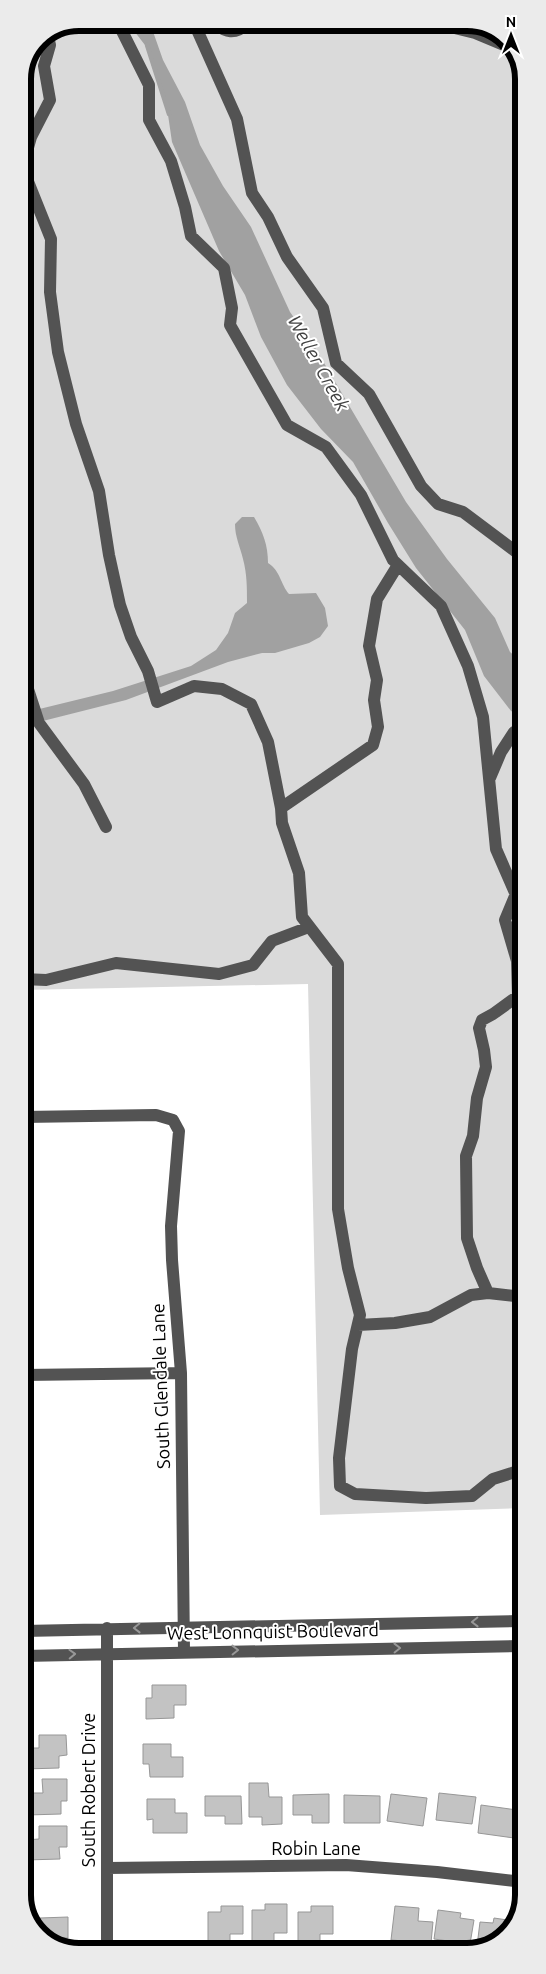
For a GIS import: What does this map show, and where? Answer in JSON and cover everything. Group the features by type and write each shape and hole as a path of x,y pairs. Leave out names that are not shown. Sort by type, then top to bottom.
{"street":[{"path":"122,31 149,85 149,120 171,161 190,236 224,268 232,308 230,325 286,425 326,447 361,494 393,560 441,606 468,666 483,718 496,849 515,896 505,920 515,954"},
{"path":"198,31 237,119 252,193 268,217 286,257 323,308 336,363 368,394 421,486 438,504 463,512 515,551"},
{"path":"464,31 486,38"},
{"path":"31,140 50,100 44,66 49,42"},
{"path":"31,190 51,238 50,292 58,352 76,424 99,491 108,555 130,637 148,671 157,702 194,686 222,689 250,704 268,742 281,808 282,823 299,873 302,916 338,964 338,1209 348,1268 360,1315 352,1349 339,1458 340,1486 355,1494 426,1498 472,1496 493,1479 515,1472"},
{"path":"281,808 373,745 378,728 374,700 376,680 368,646 377,599 398,565"},
{"path":"31,699 39,723 84,784 106,826"},
{"path":"488,780 501,752 515,732"},
{"path":"31,979 46,980 116,963 219,974 253,965 272,941 309,926"},
{"path":"488,1293 467,1238 466,1156 472,1136 477,1098 486,1067 479,1028 482,1020 515,998"},
{"name":"South Glendale Lane","path":"31,1117 156,1115 173,1120 179,1131 171,1226 172,1260 182,1373 184,1651"},
{"path":"358,1324 395,1323 430,1317 471,1295 488,1293 515,1295"},
{"path":"31,1375 182,1373"},
{"name":"West Lonnquist Boulevard","path":"31,1631 515,1621"},
{"name":"South Robert Drive","path":"107,1628 107,1943"},
{"name":"West Lonnquist Boulevard","path":"31,1656 184,1651 515,1646"},
{"name":"Robin Lane","path":"106,1868 346,1865 436,1872 515,1881"}],"shaded area":[{"path":"470,31 486,36 486,60 510,60 514,70 515,1508 320,1515 308,984 31,990 31,80 35,61 45,45 53,39 70,32"}],"water":[{"path":"134,31 153,31 163,60 185,102 200,145 223,186 251,227 290,312 314,346 406,502 447,559 495,618 510,652 515,656 515,713 511,711 484,676 465,630 416,568 353,462 321,429 287,385 261,337 245,295 219,251 172,142 167,108 148,49"},
{"path":"242,517 254,517 264,539 268,563 278,574 289,594 316,593 325,608 328,626 320,637 309,643 275,653 262,653 228,662 126,700 31,724 31,711 113,691 191,666 216,650 228,633 235,613 247,603 245,570 235,524"},
{"path":"515,796 515,824 512,805"}],"building":[{"path":"152,1685 186,1685 186,1705 174,1705 174,1718 146,1719 146,1698 152,1698"},
{"path":"39,1735 66,1735 67,1755 59,1756 59,1768 31,1769 31,1748 39,1748"},
{"path":"143,1744 171,1744 171,1757 183,1757 183,1777 150,1777 149,1764 143,1764"},
{"path":"42,1779 67,1779 67,1801 61,1801 61,1814 31,1815 31,1793 43,1793"},
{"path":"249,1783 268,1783 269,1797 282,1797 282,1824 262,1825 262,1817 249,1817"},
{"path":"439,1793 476,1797 472,1824 436,1820"},
{"path":"329,1794 329,1823 312,1823 312,1815 293,1815 293,1795"},
{"path":"391,1794 427,1798 423,1826 387,1821"},
{"path":"344,1795 380,1796 380,1823 344,1823"},
{"path":"205,1796 241,1796 242,1824 225,1824 225,1816 205,1816"},
{"path":"147,1799 175,1799 175,1813 187,1813 187,1833 153,1833 153,1819 147,1820"},
{"path":"481,1805 515,1810 514,1838 478,1833"},
{"path":"39,1826 67,1826 67,1847 59,1847 60,1859 31,1860 31,1840 39,1839"},
{"path":"265,1904 287,1904 287,1933 274,1933 274,1943 252,1943 252,1910 265,1910"},
{"path":"221,1906 243,1906 243,1934 230,1934 230,1943 208,1943 208,1912 221,1912"},
{"path":"311,1906 333,1906 333,1934 320,1934 320,1943 298,1943 298,1912 311,1912"},
{"path":"395,1906 419,1908 418,1921 433,1922 431,1943 391,1940"},
{"path":"438,1910 461,1913 460,1918 474,1920 470,1943 434,1939"},
{"path":"68,1917 68,1938 61,1939 53,1935 43,1926 40,1918"},
{"path":"494,1918 507,1920 496,1933 478,1941 480,1922 493,1923"}],"waterway":[{"name":"Weller Creek","path":"147,45 169,114"}]}
